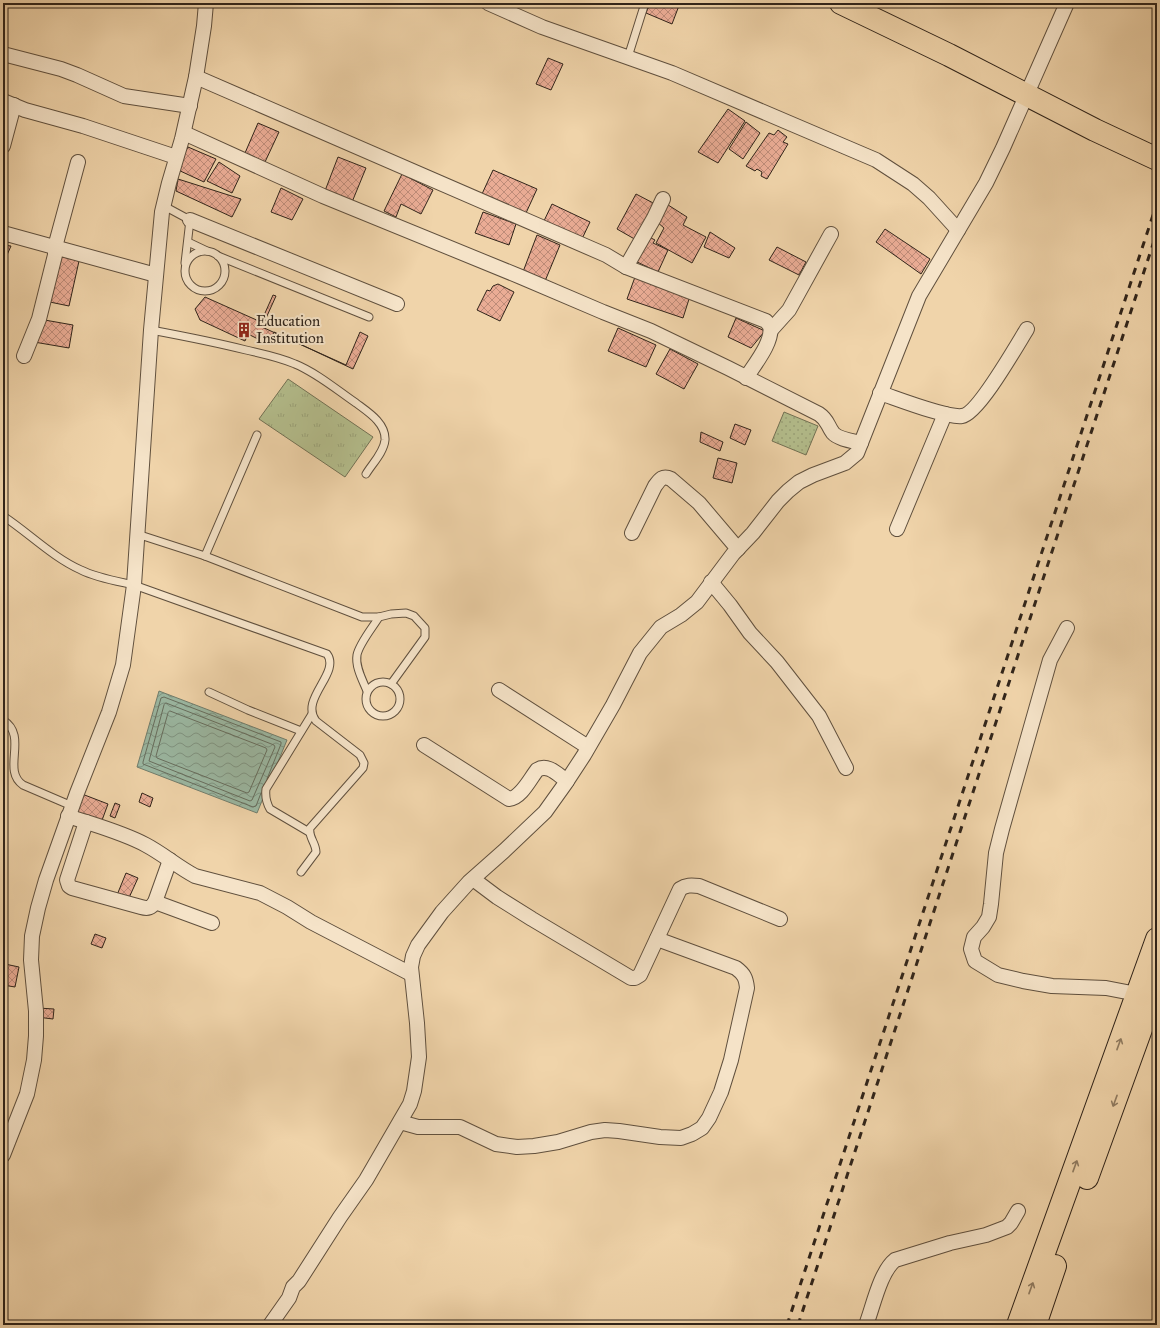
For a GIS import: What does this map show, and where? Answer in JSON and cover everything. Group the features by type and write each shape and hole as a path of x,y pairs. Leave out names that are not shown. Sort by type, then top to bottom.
{"highway":[{"path":"841,3 950,55 1026,95 1157,159"},
{"path":"1018,1325 1157,939"},
{"path":"1035,1325 1157,985"}],"street":[{"path":"3,1155 27,1094 34,1060 36,1011 31,960 32,936 46,880 70,811 117,688 123,665 134,584 151,330 164,206 176,157 184,133 196,77 206,3"},
{"path":"488,3 542,26 672,73 876,160 913,184 929,198 958,230"},
{"path":"270,1325 289,1298 293,1287 299,1282 340,1217 366,1180 410,1104 414,1091 419,1057 417,1023 410,967 418,945 442,912 473,879 545,812 567,781 588,747 613,705 640,653 651,638 661,627 688,610 696,602 738,549 788,491 799,482 845,463 857,453 918,296 986,183 1067,3"},
{"path":"3,54 61,69 124,96 190,106"},
{"path":"196,77 563,236 606,255 626,267 766,321 771,330"},
{"path":"3,146 8,103 25,110 83,126 176,157"},
{"path":"184,133 323,196 651,331 820,414 838,436 861,443"},
{"path":"24,356 39,319 55,255 55,247 78,162"},
{"path":"626,267 663,199"},
{"path":"190,220 397,304"},
{"path":"3,233 156,275"},
{"path":"746,378 768,343 771,330 789,310 831,234"},
{"path":"880,393 945,414 963,416 968,414 977,406 1027,329"},
{"path":"897,529 945,414"},
{"path":"632,532 656,486 663,478 667,477 699,503 738,549"},
{"path":"711,582 730,604 750,633 790,678 819,716 846,768"},
{"path":"1067,628 1050,660 1002,829 996,853 989,917 974,937 971,949 975,961 998,975 1023,982 1052,986 1106,988 1137,994"},
{"path":"499,690 588,747"},
{"path":"424,745 509,799 514,799 518,796 540,768 546,767 567,781"},
{"path":"70,811 86,822 146,845 195,876 260,893 338,937 411,974"},
{"path":"86,822 68,880 69,886 72,888 146,908 152,906 155,902 170,860"},
{"path":"473,879 497,897 532,919 631,978 636,978 640,975 680,889 684,886 699,886 780,919"},
{"path":"155,902 212,923"},
{"path":"400,1122 418,1127 460,1127 496,1144 517,1147 550,1143 591,1132 605,1130 660,1137 681,1138 702,1128 709,1118 721,1092 731,1060 747,988 746,980 743,973 736,968 657,939"},
{"path":"866,1325 884,1272 889,1264 894,1260 1007,1228 1018,1211"}],"lane":[{"path":"628,57 645,3"},
{"path":"164,206 190,220 185,275 191,286 197,290 204,291 217,287 224,276 222,262 218,256"},
{"path":"188,242 218,256 369,317"},
{"path":"185,269 190,258 195,254 207,251"},
{"path":"151,330 209,341 279,358 297,364 317,376 369,412 384,431 385,439 383,447 366,474"},
{"path":"205,556 257,435"},
{"path":"3,516 74,567 94,575 134,584 326,654 330,658 330,666 312,706 312,714 316,721 360,755 364,763 363,768 311,825 309,832"},
{"path":"137,534 205,556 362,617 379,617 391,614 406,613 414,616 425,628 425,637 391,684"},
{"path":"367,691 359,671 356,656 359,648 379,617"},
{"path":"380,682 391,684 396,688 400,698 397,709 388,716 377,716 368,709 365,698 367,691 375,684 380,682"},
{"path":"209,692 248,710 301,731"},
{"path":"301,872 316,852 315,845 309,832 270,809 266,803 265,796 266,789 312,714"},
{"path":"3,720 9,724 14,731 14,772 18,782 70,811"}],"green space":[{"path":"288,379 373,437 345,477 259,419"},
{"path":"784,412 818,426 806,455 772,441"}],"water":[{"path":"159,691 287,740 257,813 137,767"}],"building":[{"path":"650,3 680,3 672,24 646,13"},
{"path":"548,58 563,64 551,90 536,84"},
{"path":"728,109 745,121 718,163 698,152"},
{"path":"746,122 760,133 743,159 729,149"},
{"path":"258,123 279,132 265,162 245,153"},
{"path":"778,130 787,137 783,142 788,144 767,179 761,176 762,172 757,169 755,171 746,166 769,133 774,135"},
{"path":"188,147 216,159 204,182 176,169"},
{"path":"338,157 366,168 350,207 323,196"},
{"path":"219,162 240,176 232,193 207,181"},
{"path":"493,170 537,189 526,213 482,194"},
{"path":"402,174 433,190 421,214 401,204 396,217 384,211"},
{"path":"178,179 241,199 232,217 176,191"},
{"path":"281,188 303,199 292,220 271,212"},
{"path":"636,194 657,205 638,241 617,229"},
{"path":"665,203 687,217 683,225 706,237 692,263 656,243 664,228 656,221"},
{"path":"552,204 590,222 581,241 543,223"},
{"path":"483,212 516,224 509,245 475,233"},
{"path":"885,229 930,259 921,274 876,242"},
{"path":"710,232 735,248 729,258 704,247"},
{"path":"537,235 560,245 543,286 521,277"},
{"path":"645,235 655,240 653,243 668,250 658,272 633,260"},
{"path":"3,245 11,246 3,264"},
{"path":"777,247 806,262 799,275 769,260"},
{"path":"55,255 79,261 69,306 45,301"},
{"path":"635,277 690,296 683,318 627,299"},
{"path":"498,284 514,292 500,321 477,310 487,290 490,291 493,286"},
{"name":"Education Institution","path":"273,295 276,296 262,327 274,332 268,344 248,334 245,341 200,320 195,309 205,297 261,322"},
{"path":"736,318 765,331 751,348 728,337"},
{"path":"39,319 73,325 69,348 34,342"},
{"path":"618,328 656,345 646,367 608,351"},
{"path":"360,332 368,336 353,369 301,345 346,365"},
{"path":"670,349 698,364 684,389 656,374"},
{"path":"735,424 751,430 745,445 730,438"},
{"path":"701,432 723,442 720,451 700,442"},
{"path":"718,458 737,463 732,483 713,478"},
{"path":"142,793 153,798 150,807 139,802"},
{"path":"82,794 108,804 101,823 75,814"},
{"path":"115,803 120,805 115,818 110,816"},
{"path":"126,873 138,878 128,900 117,895"},
{"path":"95,934 106,938 102,948 91,944"},
{"path":"5,964 19,967 15,987 3,985"},
{"path":"38,1008 54,1009 53,1019 37,1017"}],"railway":[{"path":"787,1325 1157,203"},
{"path":"798,1325 1157,232"}],"place":[{"name":"Education Institution","path":"244,330"}]}
